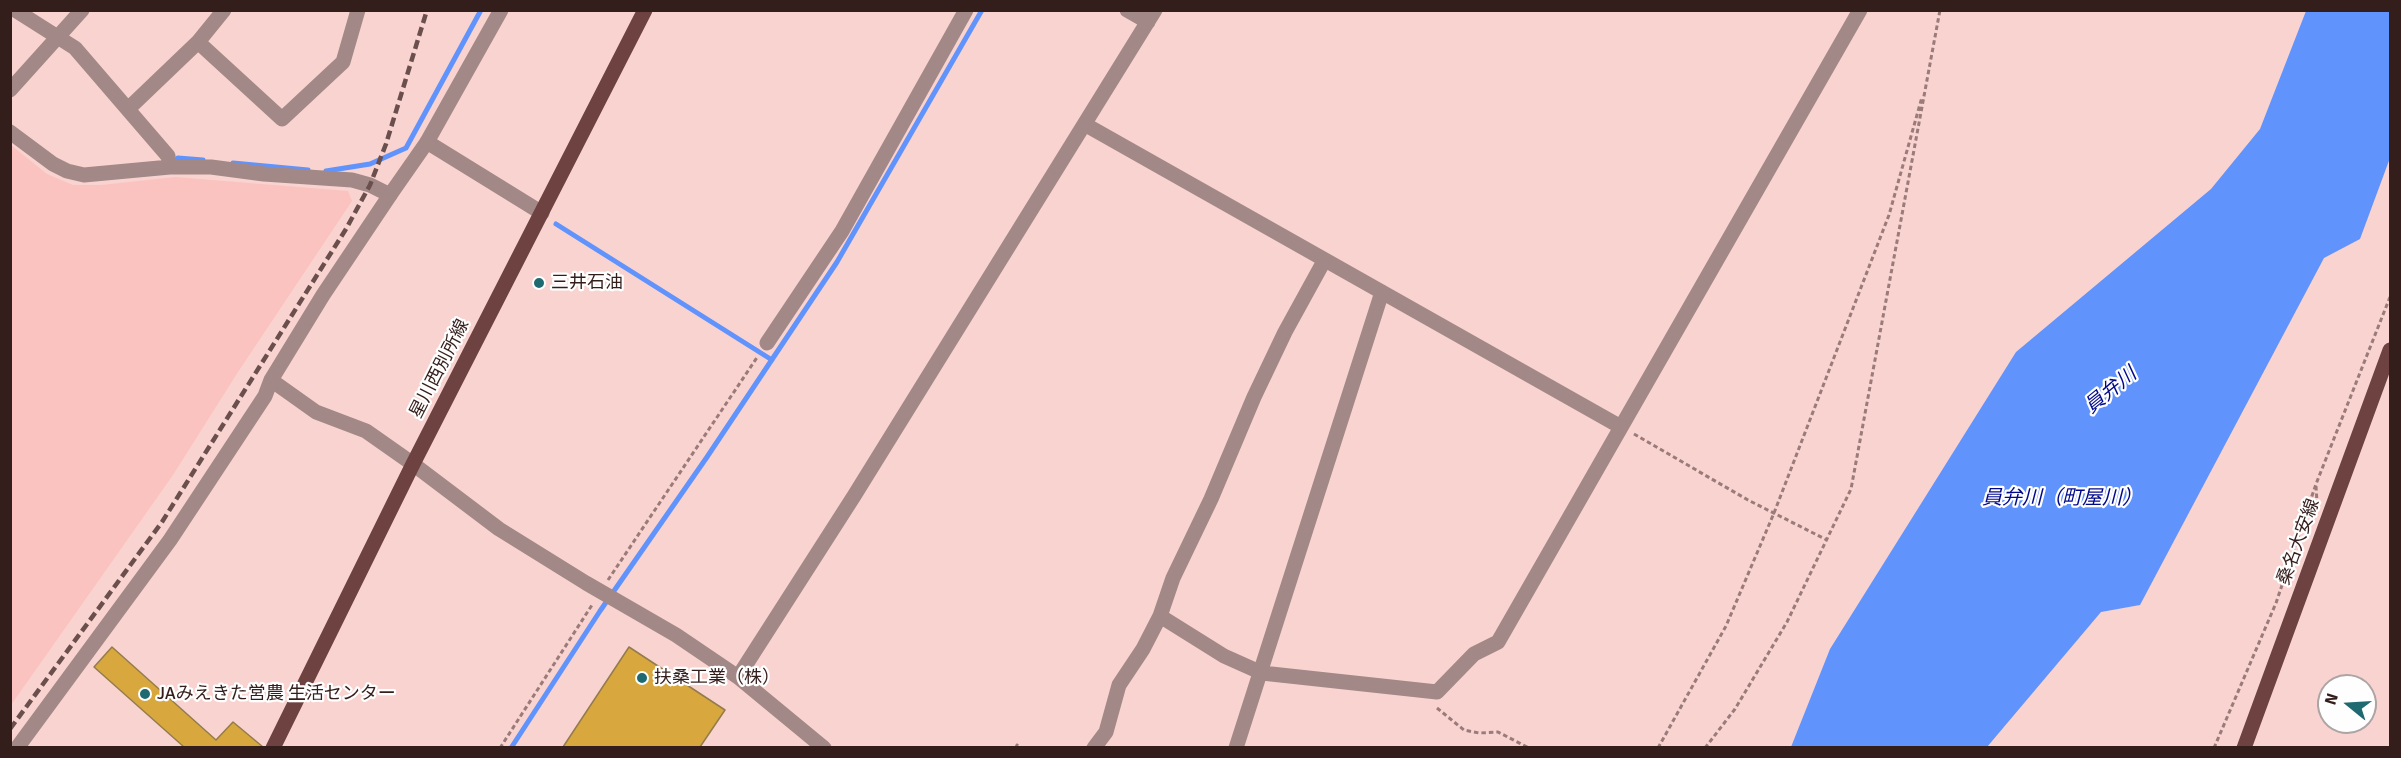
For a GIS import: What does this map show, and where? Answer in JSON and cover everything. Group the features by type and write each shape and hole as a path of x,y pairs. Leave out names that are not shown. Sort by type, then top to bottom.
{"main road":[{"name":"星川西別所線","path":"273,747 413,464 645,10"},
{"name":"桑名大安線","path":"2244,747 2391,350"}],"street":[{"path":"15,10 75,48 168,156 170,167"},
{"path":"10,90 82,10"},
{"path":"128,110 198,42 224,10"},
{"path":"198,42 282,119 343,62 358,10"},
{"path":"17,747 170,540 265,396 271,380 323,295 427,142 501,10"},
{"path":"767,343 842,231 966,10"},
{"path":"738,677 1086,125 1152,16 1127,10"},
{"path":"1160,616 1224,656 1262,673 1422,691 1437,692 1474,654 1498,642 1860,10"},
{"path":"1086,125 1621,427"},
{"path":"10,132 53,164 67,171 84,175 170,167 211,167 264,174 352,180 370,185 390,195"},
{"path":"427,142 542,213"},
{"path":"1094,747 1106,732 1119,685 1143,649 1160,616 1173,578 1211,499 1254,397 1285,332 1324,261"},
{"path":"1236,747 1262,673 1382,292"},
{"path":"271,380 316,412 366,432 413,464 499,529 676,635 738,677 824,747"}],"path":[{"path":"1705,747 1735,709 1787,622 1851,489 1940,10"},
{"path":"1658,747 1726,626 1774,513 1889,215 1927,78"},
{"path":"2214,747 2276,603 2316,484 2391,297"},
{"path":"500,747 608,596 754,363"},
{"path":"1621,427 1774,513 1827,540"},
{"path":"1422,691 1439,710 1464,730 1479,733 1498,732 1529,747"},
{"path":"1016,747 1017,745 1023,747"}],"shaded area":[{"path":"11,145 47,174 73,185 101,185 175,177 348,191 352,201 238,372 173,475 11,705"}],"water":[{"name":"員弁川（町屋川）","path":"2306,11 2390,11 2390,158 2360,239 2324,258 2140,605 2101,612 1987,747 1791,747 1830,649 2016,352 2211,189 2260,129"}],"building":[{"name":"JAみえきた営農 生活センター","path":"112,647 216,740 233,722 263,747 184,747 94,667"},
{"name":"扶桑工業（株）","path":"629,647 725,710 700,747 563,747"}],"waterway":[{"path":"326,171 370,164 406,148 481,10"},
{"path":"511,748 600,611 707,457 837,262 982,10"},
{"path":"178,158 203,160"},
{"path":"233,163 308,170"},
{"path":"556,224 772,360"}],"railway":[{"path":"10,729 162,522 346,229 370,185 386,144 427,10"}],"place":[{"name":"三井石油","path":"539,283"},
{"name":"扶桑工業（株）","path":"642,678"},
{"name":"JAみえきた営農 生活センター","path":"145,694"}],"water label":[{"name":"員弁川","path":"2111,391"}]}
